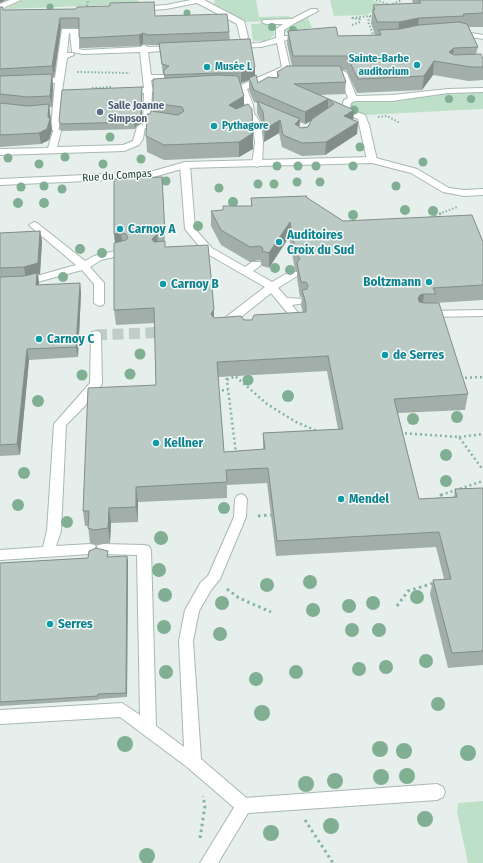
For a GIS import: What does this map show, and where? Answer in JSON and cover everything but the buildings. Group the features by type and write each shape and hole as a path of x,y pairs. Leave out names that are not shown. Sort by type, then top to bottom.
{"street":[{"path":"2,14 2,6 17,0"},
{"path":"141,0 138,9 166,7 201,1 241,23 244,37"},
{"path":"217,86 242,88 286,68 280,39 280,29 292,21 314,11"},
{"path":"266,22 292,21"},
{"path":"52,149 56,129 53,110 58,94 59,80 67,55 65,31 75,31 78,43 76,50 83,52 144,48 182,48"},
{"path":"453,32 483,37"},
{"path":"230,46 261,46 280,39 298,37"},
{"path":"0,152 130,147 136,144 147,124 148,90 144,48"},
{"path":"320,74 343,73 353,99"},
{"path":"272,75 304,74"},
{"path":"147,78 164,77"},
{"path":"24,82 59,80"},
{"path":"259,81 273,86"},
{"path":"119,89 148,90 180,88"},
{"path":"242,88 252,108 257,124 260,143 257,164"},
{"path":"372,160 362,117 343,108 347,102 353,99 392,98 448,91 483,90"},
{"path":"58,94 82,93"},
{"path":"240,118 252,108"},
{"name":"Rue du Compas","path":"0,182 150,175 185,165 372,160 414,171 446,190 464,193 483,192"},
{"path":"185,165 190,229 208,250 272,287 299,320"},
{"path":"34,225 84,266 98,283 99,304"},
{"path":"194,251 208,250"},
{"path":"0,283 26,282 84,266 98,258 123,252"},
{"path":"245,272 256,264"},
{"path":"218,329 272,287 293,274"},
{"path":"284,302 301,301"},
{"path":"422,314 483,313"},
{"path":"238,314 244,325"},
{"path":"48,552 54,531 60,424 80,404 96,384 96,335"},
{"path":"193,762 186,641 192,610 206,586 213,579 240,517 241,499"},
{"path":"0,555 96,549 144,550 148,729"},
{"path":"0,717 122,710 193,762 244,806 437,792"},
{"path":"208,863 244,806"}],"path":[{"path":"87,6 88,0"},
{"path":"376,0 390,6"},
{"path":"384,8 402,0"},
{"path":"352,25 360,22 360,19 352,19 352,17 370,16 378,11"},
{"path":"370,16 368,21 375,40"},
{"path":"72,72 125,73"},
{"path":"82,93 83,88 119,89"},
{"path":"387,116 400,123"},
{"path":"427,219 448,212 460,205 464,193"},
{"path":"224,365 237,458"},
{"path":"227,380 235,376 267,404 296,422 323,434"},
{"path":"455,378 483,377"},
{"path":"214,391 228,390"},
{"path":"395,432 459,437 483,434"},
{"path":"459,437 483,470"},
{"path":"440,507 438,496 483,481"},
{"path":"213,579 240,598 270,612"},
{"path":"397,606 408,591 434,583 442,583"},
{"path":"200,842 205,806 201,791"},
{"path":"293,803 333,863"}],"green space":[{"path":"23,0 138,0 138,4 5,9"},
{"path":"215,0 256,0 259,17 288,16 293,18 289,20 246,22 214,5"},
{"path":"330,0 372,0 386,6 366,15 334,16"},
{"path":"308,18 312,28 307,29 308,34 289,34 285,32 285,27"},
{"path":"267,23 272,27 275,35 266,41 253,41 251,24"},
{"path":"483,92 483,109 364,115 353,111 350,107 351,103 360,100 384,101 445,94"},
{"path":"483,801 483,863 468,863 457,812 458,803"}],"tunnel":[{"path":"96,335 171,332"}],"place":[{"name":"Sainte-Barbe auditorium","path":"417,65"},
{"name":"Musée L","path":"207,67"},
{"name":"Salle Joanne Simpson","path":"100,112"},
{"name":"Pythagore","path":"214,126"},
{"name":"Carnoy A","path":"120,229"},
{"name":"Auditoires Croix du Sud","path":"279,242"},
{"name":"Boltzmann","path":"429,282"},
{"name":"Carnoy B","path":"163,284"},
{"name":"Carnoy C","path":"39,339"},
{"name":"de Serres","path":"385,355"},
{"name":"Kellner","path":"156,443"},
{"name":"Mendel","path":"341,499"},
{"name":"Serres","path":"50,624"}]}
